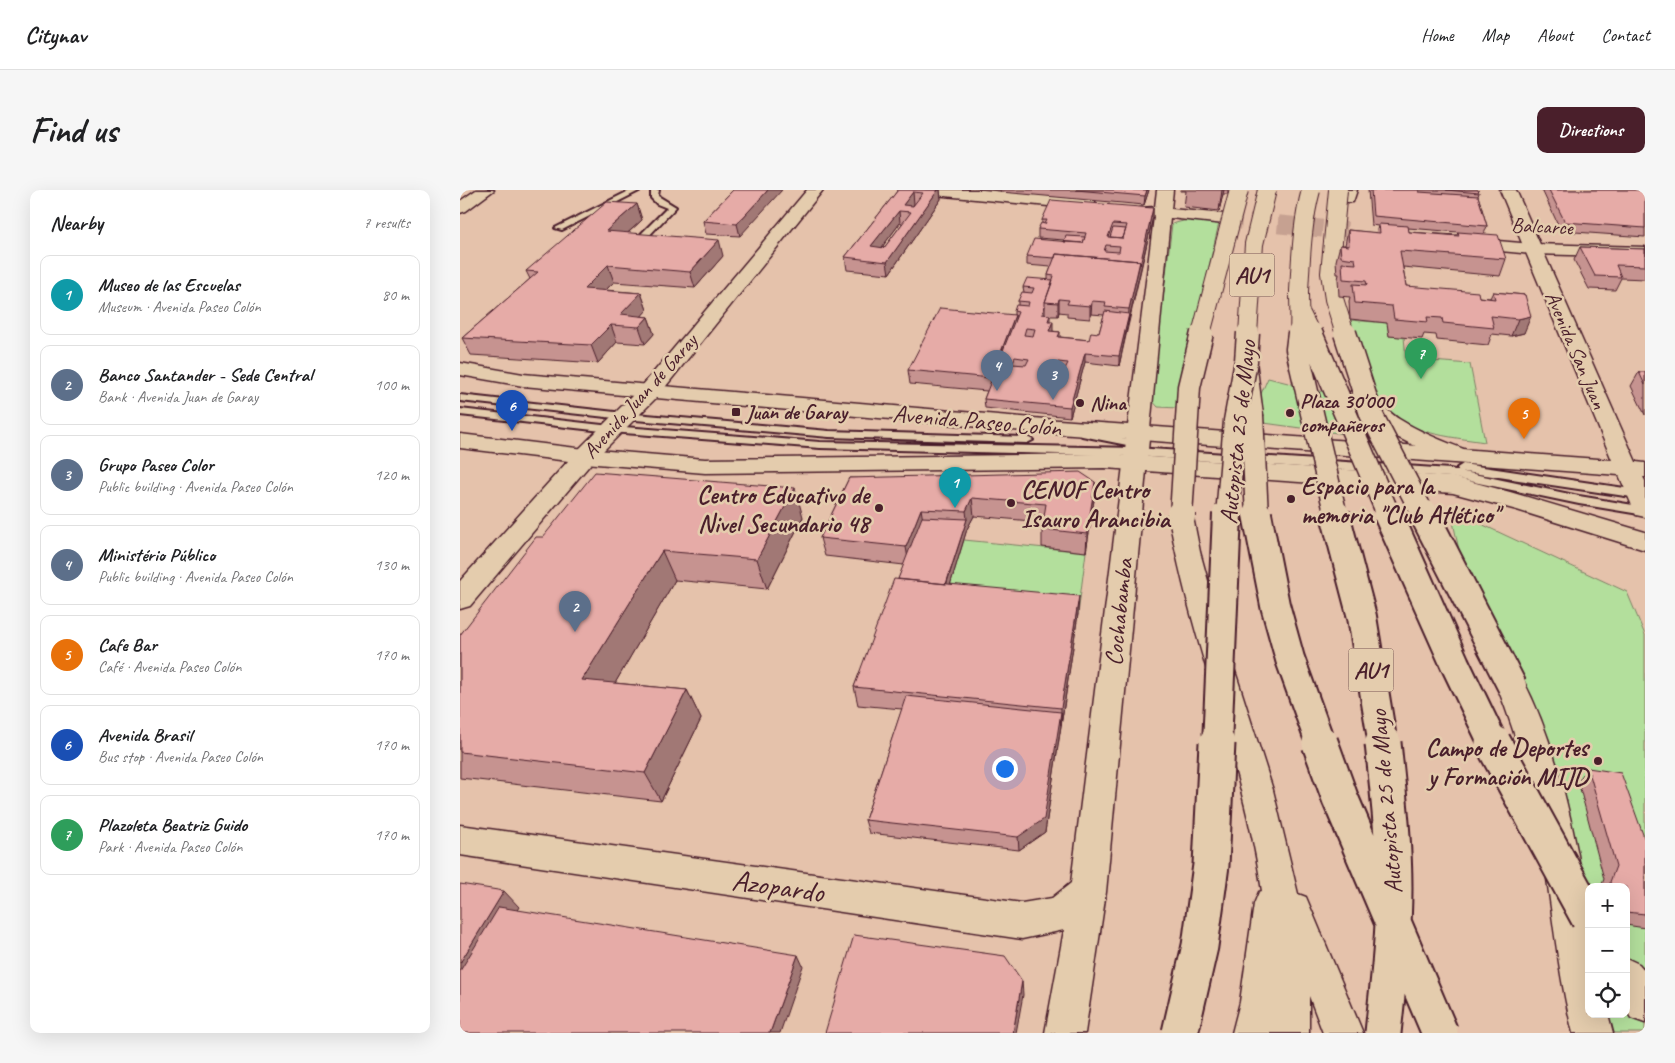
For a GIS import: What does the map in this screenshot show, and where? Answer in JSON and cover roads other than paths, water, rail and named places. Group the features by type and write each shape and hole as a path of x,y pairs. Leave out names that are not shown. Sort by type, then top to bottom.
{"main road":[{"path":"460,208 486,190"},
{"name":"Avenida Juan de Garay","path":"460,599 585,456 650,391 815,190"},
{"path":"934,190 1106,207"},
{"name":"Cochabamba","path":"1065,1033 1088,892 1165,190"},
{"path":"1239,190 1189,387 1181,517 1188,560 1197,596 1257,790 1276,868 1290,960 1289,1033"},
{"name":"Autopista 25 de Mayo","path":"1180,1033 1200,946 1211,865 1228,499 1235,421 1246,360 1254,244 1267,190"},
{"name":"Autopista 25 de Mayo","path":"1311,190 1304,217 1300,261 1301,314 1297,349 1335,513 1362,617 1380,719 1389,796 1394,887 1392,945 1383,1033"},
{"path":"1338,190 1330,273 1334,299 1371,414 1485,631 1524,712 1543,769 1592,1029"},
{"path":"1349,190 1344,211 1324,252 1321,266 1321,292 1326,321 1342,368 1350,382 1372,410 1411,436 1458,455"},
{"name":"Avenida San Juan","path":"1508,190 1532,249 1636,469 1643,502"},
{"path":"1135,210 1224,219"},
{"name":"Balcarce","path":"1444,241 1532,249 1645,252"},
{"path":"1301,314 1317,346 1377,489 1455,664 1501,760 1585,911"},
{"path":"1246,360 1252,415 1256,510 1280,623 1290,659 1340,798 1440,1033"},
{"name":"Avenida Paseo Colón","path":"460,369 523,380 1046,426 1136,448 1453,485 1481,491 1645,541"},
{"path":"460,378 523,380"},
{"name":"Avenida Paseo Colón","path":"460,441 585,456 705,466 1104,461 1136,448 1458,455 1636,469"},
{"name":"Azopardo","path":"460,840 1022,921 1060,914 1088,892"},
{"path":"1252,1033 1260,1002 1276,868"},
{"path":"1276,868 1343,1033"},
{"path":"1630,983 1645,1004"}],"lane":[{"path":"559,228 637,190"},
{"path":"640,238 672,207 660,202 654,196 655,190"},
{"path":"460,397 618,423 820,445 1078,451 1136,448 1450,473 1579,500 1643,502"},
{"path":"460,412 618,423 1136,448 1452,466 1643,502"}],"tunnel":[{"path":"1224,219 1347,231"}],"place":[{"name":"Plazoleta Beatriz Guido","path":"1421,379"},
{"name":"Ministério Público","path":"997,391"},
{"name":"Grupo Paseo Color","path":"1053,400"},
{"name":"Nina","path":"1080,403"},
{"name":"Juan de Garay","path":"736,412"},
{"name":"Plaza 30'000 compañeros","path":"1290,413"},
{"name":"Avenida Brasil","path":"512,431"},
{"name":"Cafe Bar","path":"1524,439"},
{"name":"Espacio para la memoria \"Club Atlético\"","path":"1291,499"},
{"name":"CENOF Centro Isauro Arancibia","path":"1011,503"},
{"name":"Centro Educativo de Nivel Secundario 48","path":"879,508"},
{"name":"Museo de las Escuelas","path":"955,508"},
{"name":"Banco Santander - Sede Central","path":"575,632"},
{"name":"Campo de Deportes y Formación MIJD","path":"1598,761"}]}
